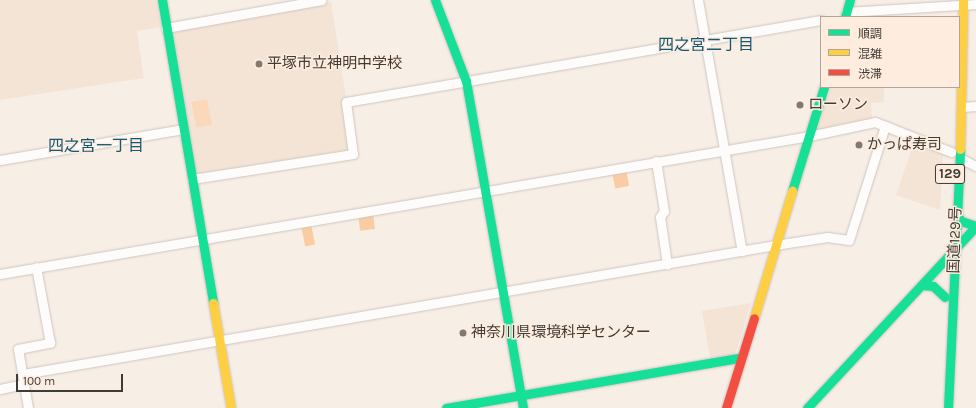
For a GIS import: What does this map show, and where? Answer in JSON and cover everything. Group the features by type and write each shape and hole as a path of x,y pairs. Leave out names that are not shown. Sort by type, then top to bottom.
{"main road":[{"path":"162,0 231,408"},
{"path":"435,0 466,81 522,408"},
{"path":"845,14 850,0"},
{"path":"955,16 959,2"},
{"name":"国道129号","path":"959,2 959,16"},
{"name":"国道129号","path":"948,408 954,251 962,107 960,37"},
{"path":"726,408 740,358 824,88"},
{"name":"国道129号","path":"939,408 954,88"},
{"path":"807,408 946,261 976,226 961,221 956,213"},
{"path":"922,285 933,286 945,297"},
{"path":"446,408 740,358"}],"street":[{"path":"166,28 322,0"},
{"path":"698,0 723,150 742,251"},
{"path":"845,14 959,2 976,4"},
{"path":"192,179 353,154 346,102 820,20"},
{"path":"962,107 976,106"},
{"path":"0,274 202,238 809,136 875,122 951,152"},
{"path":"23,374 826,237 849,240 885,126"},
{"path":"0,160 184,129"},
{"path":"960,158 976,166"},
{"path":"656,161 664,211 660,217 667,264"},
{"path":"28,408 18,349 50,343 36,267"},
{"path":"0,389 24,384"}],"shaded area":[{"path":"0,0 156,0 161,27 137,31 144,78 0,100"},
{"name":"平塚市立神明中学校","path":"331,2 346,98 343,98 349,150 196,174 173,28"},
{"path":"831,88 884,88 884,102 871,103 872,118 817,130"},
{"path":"207,99 212,125 196,128 191,102"},
{"path":"914,142 943,154 940,210 896,195"},
{"path":"626,170 629,186 615,188 612,173"},
{"path":"373,213 375,229 360,231 358,215"},
{"path":"311,224 315,245 305,247 301,226"},
{"path":"751,303 737,349 733,354 710,358 702,311"}],"traffic: fast":[{"path":"162,0 213,303"},
{"path":"435,0 466,81 523,408"},
{"path":"845,16 850,0"},
{"path":"792,191 824,88"},
{"path":"948,408 960,149"},
{"path":"956,213 961,221 976,226"},
{"path":"807,408 976,226"},
{"path":"922,285 933,286 945,297"},
{"path":"446,408 740,358"}],"traffic: slow":[{"path":"960,149 963,0"},
{"path":"754,318 792,191"},
{"path":"213,303 231,408"}],"traffic: jam":[{"path":"726,408 754,318"}],"place":[{"name":"平塚市立神明中学校","path":"259,64"},
{"name":"ローソン","path":"800,105"},
{"name":"かっぱ寿司","path":"859,145"},
{"name":"神奈川県環境科学センター","path":"463,333"}],"district":[{"name":"四之宮二丁目","path":"706,45"},
{"name":"四之宮一丁目","path":"96,146"}]}
